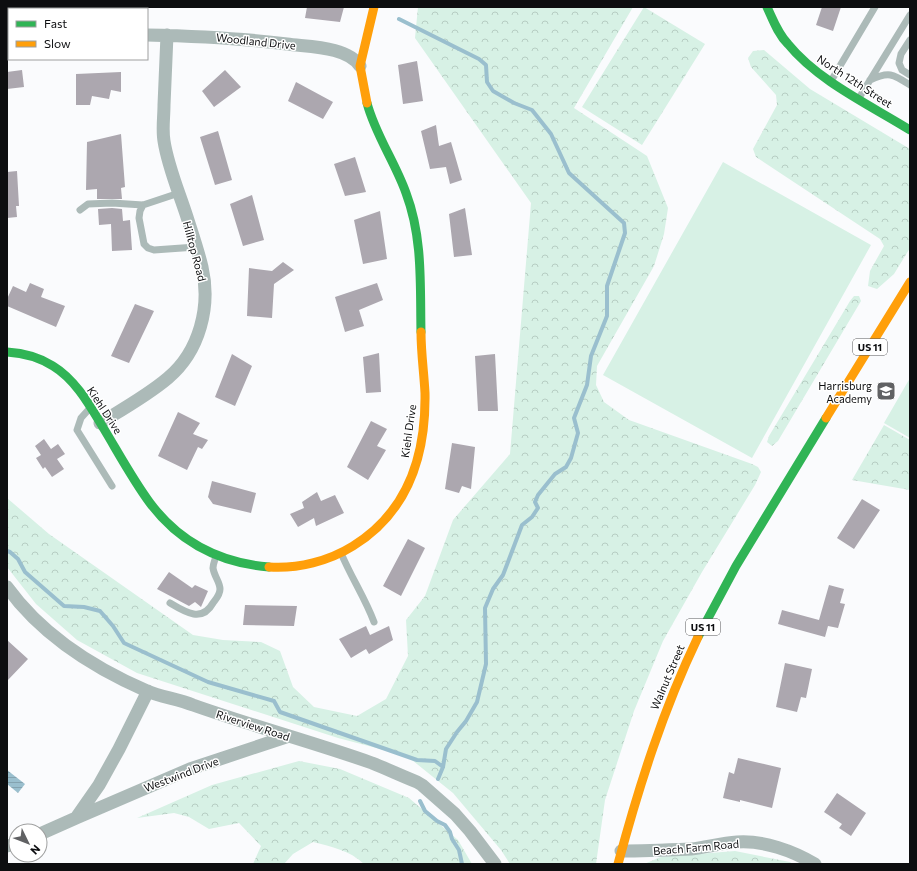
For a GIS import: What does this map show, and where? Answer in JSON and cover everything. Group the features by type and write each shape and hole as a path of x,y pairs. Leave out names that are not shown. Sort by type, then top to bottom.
{"street":[{"name":"Kiehl Drive","path":"7,352 28,356 47,362 58,369 72,382 160,516 183,537 216,556 238,564 254,566 275,568 301,565 322,560 341,553 366,538 381,525 401,499 409,484 419,453 424,408 419,245 415,223 404,185 374,124 366,103 360,66 374,7"},
{"name":"North 12th Street","path":"768,7 774,23 787,44 808,65 831,82 910,130"},
{"name":"Woodland Drive","path":"148,35 231,38 316,47 349,56 357,61 360,66"},
{"name":"Hilltop Road","path":"100,423 135,402 169,378 190,350 196,339 202,320 205,302 202,267 164,142 163,133 167,35"},
{"name":"Walnut Street","path":"618,864 630,816 651,750 690,653 727,582 910,282"},
{"name":"Riverview Road","path":"7,587 31,616 71,649 116,675 148,691 372,763 422,785 455,814 495,864"},
{"path":"76,818 99,785 148,691"},
{"name":"Westwind Drive","path":"48,830 190,768 289,736"},
{"name":"Beach Farm Road","path":"621,851 693,848 748,842 789,852 815,864"}],"lane":[{"path":"831,82 875,7"},
{"path":"858,98 910,15"},
{"path":"910,40 899,60 900,67 910,75"},
{"path":"870,80 880,75 888,74 894,75 910,85"},
{"path":"80,210 88,204 112,202 143,205 179,193"},
{"path":"143,205 139,218 144,244 148,248 154,250 196,247"},
{"path":"90,408 81,418 77,430 112,486"},
{"path":"341,553 349,572 367,604 374,622"},
{"path":"170,603 187,613 198,615 204,613 211,607 218,596 220,589 213,567 216,556"}],"green space":[{"path":"418,7 633,7 574,108 647,156 668,208 664,234 654,266 597,366 596,385 604,402 629,420 752,464 758,467 761,472 755,485 702,572 663,641 634,711 605,800 596,864 510,864 501,850 453,793 407,756 338,738 137,673 77,640 36,604 7,567 7,498 49,534 193,635 223,640 261,642 280,651 293,687 314,707 357,716 386,699 408,656 406,620 425,596 453,520 510,454 531,203 415,38"},
{"path":"644,7 705,44 642,145 582,107"},
{"path":"764,50 810,89 910,149 910,248 894,274 877,289 868,286 870,271 884,246 880,239 756,157 753,149 777,105 776,95 751,67 748,58 753,51"},
{"path":"723,162 871,245 752,458 603,375"},
{"path":"854,296 859,296 861,301 778,441 772,446 767,442 769,436"},
{"path":"910,378 910,438 884,423"},
{"path":"884,425 910,440 910,490 852,480"},
{"path":"299,761 340,769 409,798 458,840 472,864 364,864 346,852 334,847 313,842 293,854 284,864 253,864 261,846 239,823 209,829 189,817 174,813 137,818 212,785"},
{"path":"735,851 790,862 793,864 644,864 661,857"}],"water":[{"path":"7,770 25,784 18,793 7,784"}],"building":[{"path":"307,7 344,7 340,22 305,18"},
{"path":"822,7 841,7 833,31 816,25"},
{"path":"417,61 423,101 403,104 398,65"},
{"path":"22,70 24,87 7,89 7,72"},
{"path":"225,70 241,87 214,107 202,91"},
{"path":"121,72 121,92 111,90 109,99 92,96 90,105 76,105 76,74"},
{"path":"296,82 333,102 323,119 288,101"},
{"path":"436,125 439,146 451,142 462,180 450,184 446,167 430,169 421,131"},
{"path":"218,131 232,180 215,185 200,137"},
{"path":"121,134 125,187 121,188 122,199 97,199 97,189 86,190 87,142"},
{"path":"355,157 366,192 345,196 334,164"},
{"path":"17,171 19,206 16,206 17,217 7,218 7,172"},
{"path":"252,195 264,240 243,246 230,204"},
{"path":"465,208 472,255 454,257 449,214"},
{"path":"98,209 122,209 123,221 130,220 132,250 112,251 111,224 99,225"},
{"path":"380,211 387,259 363,264 354,220"},
{"path":"283,262 294,270 274,284 272,318 247,316 249,268 272,271"},
{"path":"30,283 44,289 41,297 65,306 56,327 7,306 7,299 13,286 26,292"},
{"path":"377,283 383,300 359,310 364,326 345,332 335,297"},
{"path":"135,304 154,311 129,363 111,356"},
{"path":"379,353 381,392 366,393 363,357"},
{"path":"232,354 252,366 235,406 215,397"},
{"path":"495,354 498,411 478,411 475,356"},
{"path":"178,412 200,423 193,434 208,440 202,449 198,447 187,470 158,456"},
{"path":"371,421 387,429 377,446 386,450 368,480 347,467"},
{"path":"44,439 51,449 58,444 65,454 57,459 64,469 52,477 45,467 43,469 36,458 41,455 35,446"},
{"path":"452,443 475,447 471,489 462,486 459,493 445,489"},
{"path":"212,481 256,493 251,513 213,504 208,497"},
{"path":"317,492 321,501 335,495 344,513 316,526 314,518 298,527 290,514 304,508 302,502"},
{"path":"862,499 880,510 854,549 837,538"},
{"path":"408,539 425,548 401,596 383,586"},
{"path":"169,572 192,588 195,585 208,591 201,607 195,602 189,606 157,589"},
{"path":"829,585 844,589 840,603 845,604 838,628 828,626 825,637 778,624 782,610 819,620"},
{"path":"245,605 297,606 294,626 243,625"},
{"path":"366,626 370,635 389,626 393,640 369,654 366,649 351,658 339,639"},
{"path":"7,640 28,659 7,681"},
{"path":"785,663 812,669 806,698 801,697 797,712 776,707"},
{"path":"738,758 781,768 772,808 740,800 740,802 723,798 729,772 734,774"},
{"path":"837,793 866,813 851,836 839,828 842,824 824,812"}],"waterway":[{"path":"399,19 479,59 486,65 487,82 493,91 514,103 532,110 551,134 569,173 624,223 625,233 607,286 607,316 591,356 587,385 574,418 578,433 571,458 566,467 555,474 538,495 535,502 538,508 532,517 522,525 503,575 493,589 485,608 486,664 477,702 466,721 446,749 443,767 438,779"},
{"path":"7,551 18,559 25,572 64,606 84,607 100,611 113,626 124,643 208,682 274,701 280,712 417,760 435,761 443,767"},
{"path":"420,801 425,811 437,821 445,825 450,832 452,839 459,850 462,864"}],"traffic: fast":[{"path":"767,7 781,36 814,70 845,92 910,130"},
{"path":"367,103 375,126 406,193 411,210 420,262 421,332"},
{"path":"7,352 25,354 42,360 61,372 76,386 150,503 174,529 188,540 218,556 251,565 269,567"},
{"path":"698,637 736,566 826,418"}],"traffic: slow":[{"path":"367,103 360,66 374,7"},
{"path":"826,418 910,282"},
{"path":"269,567 291,567 313,563 344,551 372,532 388,516 400,499 410,480 417,460 422,438 425,393 421,332"},
{"path":"618,864 643,777 663,720 698,637"}],"place":[{"name":"Harrisburg Academy","path":"886,391"}]}
